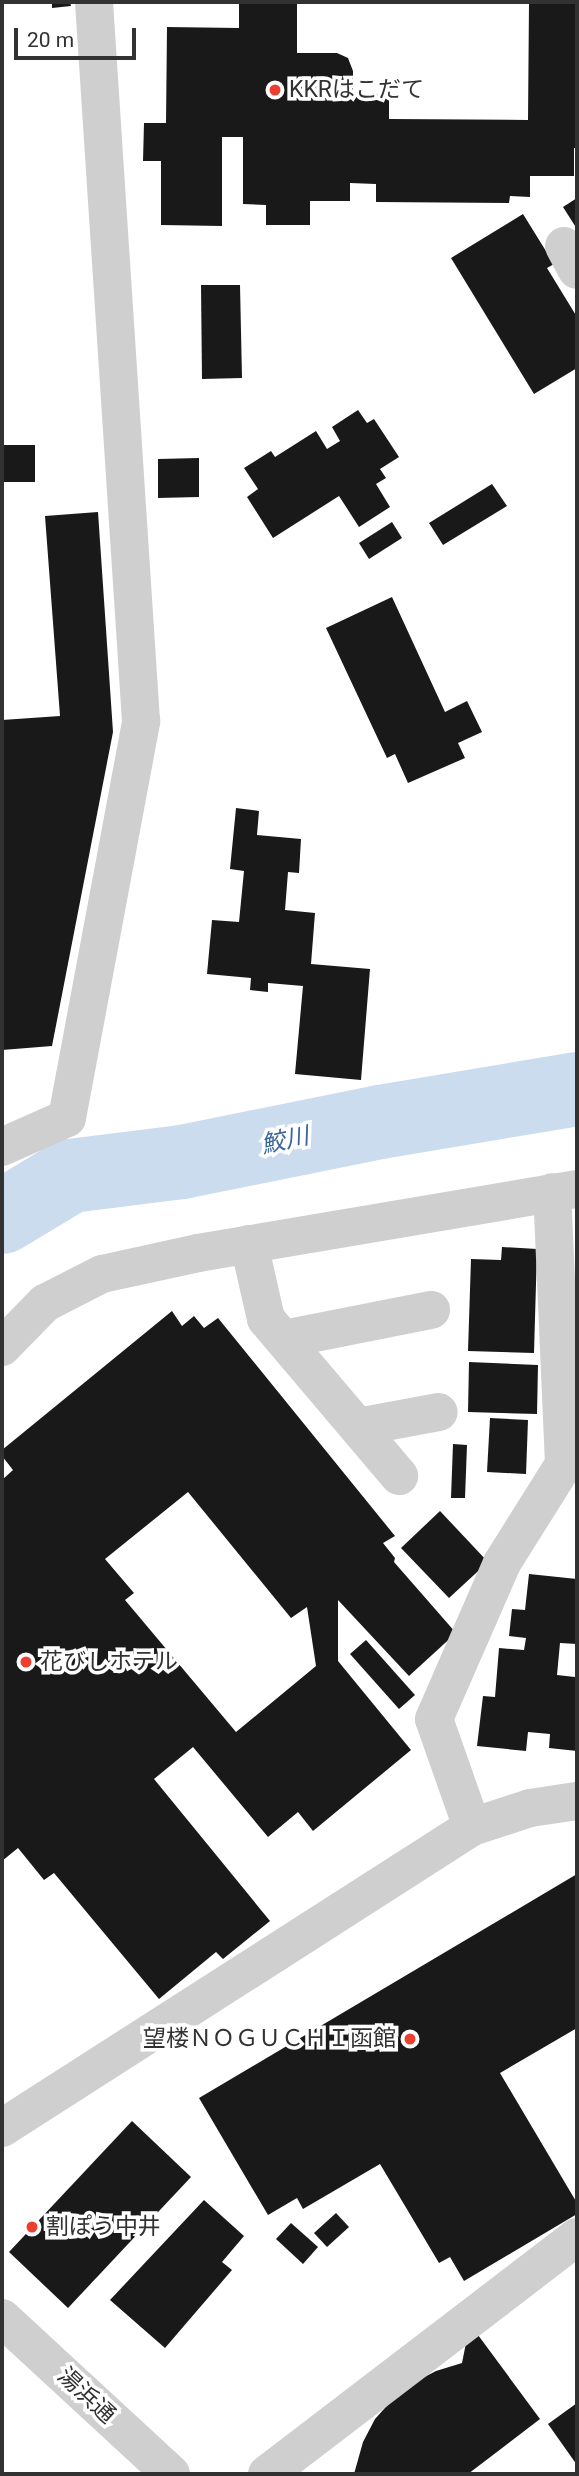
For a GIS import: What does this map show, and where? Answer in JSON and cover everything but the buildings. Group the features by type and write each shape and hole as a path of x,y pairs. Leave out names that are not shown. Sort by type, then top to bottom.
{"street":[{"path":"2,1147 67,1118 141,721 94,2"},
{"path":"2,1346 45,1303 102,1274 249,1244 565,1190 564,1464 502,1563 434,1719 472,1827"},
{"path":"249,1244 266,1319 399,1476"},
{"path":"284,1339 431,1310"},
{"path":"358,1427 439,1412"},
{"path":"2,2128 472,1827 530,1808 577,1801"},
{"path":"267,2474 577,2237"},
{"name":"湯浜通","path":"2,2318 171,2474"}],"waterway":[{"name":"鮫川","path":"2,1217 70,1176 182,1162 380,1122 577,1089"}],"place":[{"name":"KKRはこだて","path":"275,90"},
{"name":"花びしホテル","path":"26,1662"},
{"name":"望楼ＮＯＧＵＣＨＩ函館","path":"410,2039"},
{"name":"割ぽう中井","path":"32,2227"}]}
